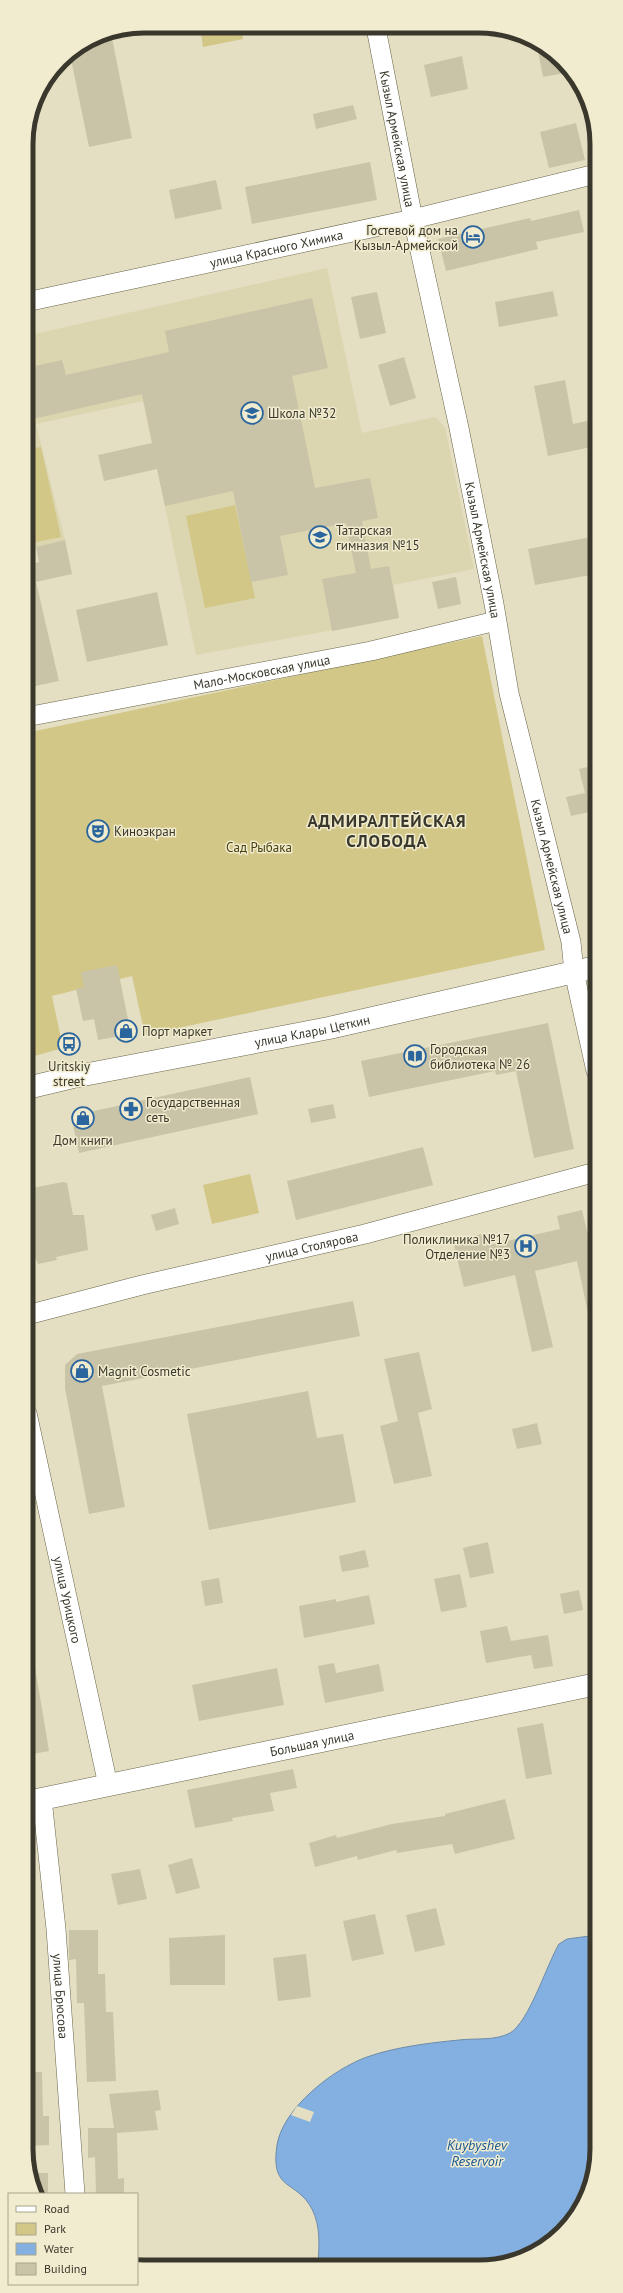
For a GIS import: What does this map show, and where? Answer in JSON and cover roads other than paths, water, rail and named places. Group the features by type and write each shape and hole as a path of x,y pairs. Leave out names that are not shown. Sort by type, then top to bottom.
{"main road":[{"name":"улица Клары Цеткин","path":"33,1087 73,1077 329,1028 590,968"},
{"name":"Большая улица","path":"35,1800 590,1685"}],"street":[{"name":"Кызыл Армейская улица","path":"377,33 414,219 459,428 509,693 571,942 574,972 590,1044"},
{"name":"улица Красного Химика","path":"33,301 414,219 590,175"},
{"name":"Мало-Московская улица","path":"33,716 371,651 496,621"},
{"name":"улица Столярова","path":"33,1313 142,1285 365,1234 590,1174"},
{"name":"улица Урицкого","path":"33,1465 108,1785"},
{"name":"улица Брюсова","path":"35,1800 56,1929 75,2193"}],"water":[{"name":"Kuybyshev Reservoir","path":"590,1936 590,2156 582,2191 579,2198 562,2222 546,2237 528,2249 493,2259 318,2260 319,2237 317,2223 312,2209 299,2193 281,2178 277,2171 277,2145 281,2131 299,2104 325,2080 367,2057 412,2046 459,2040 491,2038 504,2036 510,2033 517,2027 531,2005 559,1944 567,1939"}],"place":[{"name":"Гостевой дом на Кызыл-Армейской","path":"473,237"},
{"name":"Школа №32","path":"252,413"},
{"name":"Татарская гимназия №15","path":"320,537"},
{"name":"Киноэкран","path":"98,831"},
{"name":"Порт маркет","path":"126,1031"},
{"name":"Uritskiy street","path":"69,1044"},
{"name":"Городская библиотека № 26","path":"415,1056"},
{"name":"Государственная сеть","path":"131,1109"},
{"name":"Дом книги","path":"83,1118"},
{"name":"Поликлиника №17 Отделение №3","path":"526,1246"},
{"name":"Magnit Cosmetic","path":"82,1371"}],"district":[{"name":"АДМИРАЛТЕЙСКАЯ СЛОБОДА","path":"387,831"}],"park label":[{"name":"Сад Рыбака","path":"259,847"}]}
